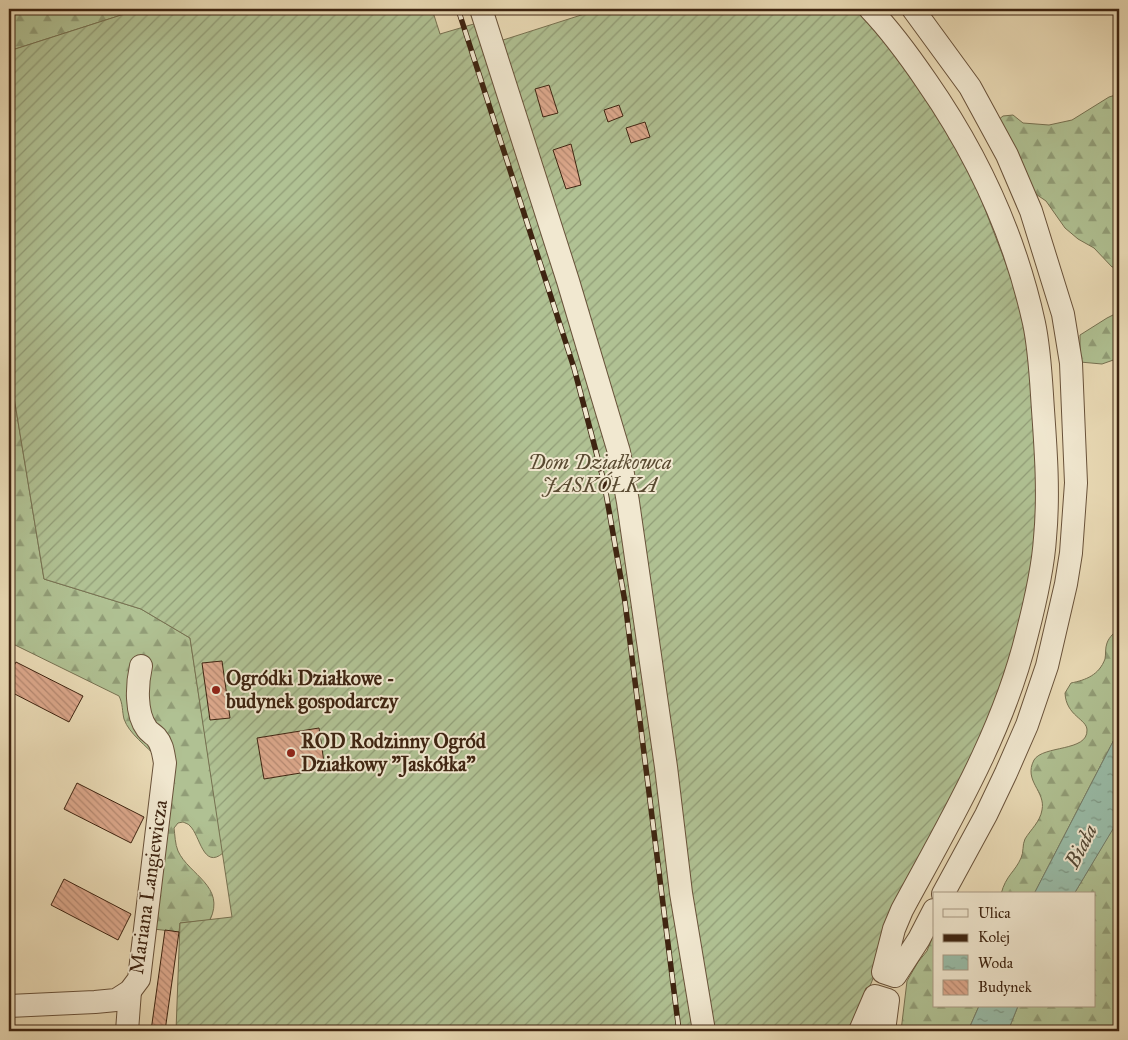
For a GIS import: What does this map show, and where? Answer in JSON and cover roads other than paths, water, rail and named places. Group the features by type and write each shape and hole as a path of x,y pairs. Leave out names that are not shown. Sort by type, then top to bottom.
{"street":[{"path":"481,9 568,281 619,452 628,502 666,767 681,893 704,1031"},
{"path":"870,9 910,57 948,113 975,161 1000,213 1022,277 1034,324 1041,389 1047,482 1045,538 1041,566 1027,635 1006,702 981,761 902,910 894,929 882,972 890,971"},
{"path":"913,9 970,87 1007,155 1031,211 1063,314 1071,363 1076,483 1071,553 1066,584 1047,666 1027,724 1006,773 943,892"},
{"name":"Mariana Langiewicza","path":"9,1006 116,1000 130,991 138,979 165,763 162,747 157,738 146,728 140,713 138,693 141,666"},
{"path":"890,971 895,976 920,939 933,912"},
{"path":"880,1002 890,971"},
{"path":"127,1031 130,991"},
{"path":"860,1031 875,996 880,1002"},
{"path":"880,1002 888,1000 884,1031"}],"water":[{"name":"Biała","path":"1119,730 1119,819 1075,892 1035,892"},
{"path":"978,1008 1017,1008 1008,1031 968,1031"}],"railway":[{"path":"458,9 574,368 604,482 625,602 679,1031"}],"place":[{"name":"Ogródki Działkowe - budynek gospodarczy","path":"216,690"},
{"name":"ROD Rodzinny Ogród Działkowy \"Jaskółka\"","path":"291,753"}],"park label":[{"name":"Dom Działkowca JASKÓŁKA","path":"600,474"}]}
